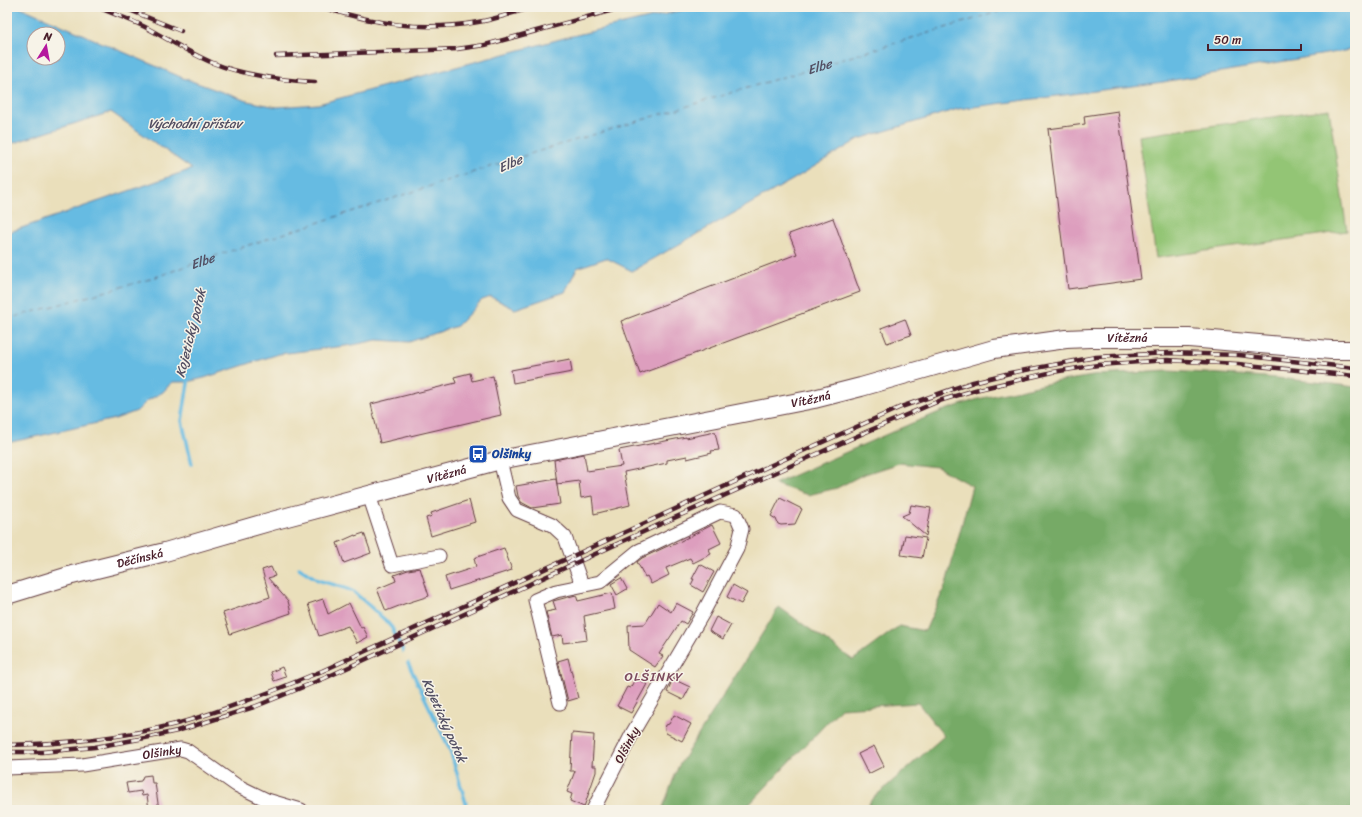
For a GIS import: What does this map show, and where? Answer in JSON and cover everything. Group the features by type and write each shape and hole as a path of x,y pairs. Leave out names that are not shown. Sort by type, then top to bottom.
{"main road":[{"name":"Vítězná","path":"272,521 500,460 814,399 861,388 994,349 1047,341 1090,338 1189,338 1331,350 1355,350"},
{"name":"Děčínská","path":"7,595 272,521"}],"street":[{"path":"500,460 509,498 518,510 552,525 565,537 582,585"},
{"path":"369,495 392,565 439,556"},
{"name":"Olšinky","path":"560,703 535,600 556,591 600,582 638,551 720,512 736,515 742,529 737,549 703,613 634,732 593,810"},
{"name":"Olšinky","path":"7,768 82,765 181,749 188,751 236,785 267,800 301,810"}],"green space":[{"path":"1329,109 1347,231 1156,258 1139,136"},
{"path":"1168,371 1262,377 1355,387 1355,810 865,810 872,799 944,736 918,703 841,708 744,810 662,810 678,767 779,607 853,660 899,626 925,631 946,584 972,486 937,467 899,463 862,475 837,488 808,495 774,484 910,424 978,399 1055,382 1099,375"}],"water":[{"path":"7,7 20,7 64,26 26,26 26,66 66,66 66,27 183,78 247,101 277,107 318,104 568,37 696,7 1355,7 1355,49 1163,82 958,109 859,139 794,179 632,271 606,258 577,268 565,292 515,309 491,297 482,300 457,326 409,342 377,340 353,345 279,354 204,378 187,382 172,382 163,392 147,401 137,411 115,419 7,443 7,233 192,169 111,112 7,145"}],"building":[{"path":"1118,111 1141,279 1068,289 1048,129 1085,124 1084,116"},
{"path":"833,218 860,292 640,374 621,321 797,254 789,234"},
{"path":"905,319 911,335 887,343 881,328"},
{"path":"570,359 572,372 513,383 511,370"},
{"path":"470,373 472,381 493,376 501,415 380,443 371,404 456,383 454,377"},
{"path":"715,432 719,450 711,451 712,453 687,459 687,456 667,460 667,463 624,472 630,505 594,514 592,496 581,498 579,481 557,484 554,460 584,454 587,471 622,466 619,450"},
{"path":"556,479 560,504 532,508 521,502 516,486"},
{"path":"780,498 802,509 795,524 778,524 776,519 771,516"},
{"path":"469,500 475,522 431,536 426,518 432,516 431,513"},
{"path":"911,505 931,508 926,536 902,516 909,513"},
{"path":"712,525 721,543 709,549 711,554 693,563 690,558 666,568 669,575 651,584 647,576 645,577 637,562 642,558 670,545 671,546"},
{"path":"364,533 371,553 344,563 337,543 355,535"},
{"path":"905,535 926,538 922,558 901,555"},
{"path":"504,548 512,570 449,590 445,577 476,567 474,558"},
{"path":"700,564 714,572 703,592 691,585 694,579 692,579"},
{"path":"271,567 275,576 268,578 288,601 291,613 230,634 223,613 270,597 262,570"},
{"path":"420,568 429,596 386,611 377,589 396,581 394,575"},
{"path":"621,578 627,589 617,595 611,584"},
{"path":"733,585 747,593 741,604 727,597"},
{"path":"612,593 615,609 584,616 587,640 563,643 562,635 552,637 546,612 556,610 553,601 576,595 578,601"},
{"path":"323,599 328,614 349,603 361,628 363,627 368,637 357,643 348,626 319,636 308,604"},
{"path":"658,603 671,612 676,603 693,612 686,624 681,621 659,654 663,656 655,667 629,650 628,625 645,624"},
{"path":"716,617 731,625 723,639 709,631"},
{"path":"568,658 578,698 568,701 558,661"},
{"path":"282,667 286,677 274,681 271,672"},
{"path":"636,678 647,684 631,713 617,706 627,687 630,688"},
{"path":"673,679 690,687 683,700 667,692"},
{"path":"674,715 691,724 682,741 666,733 666,725 669,724"},
{"path":"572,733 594,735 592,766 596,766 596,772 584,807 570,801 572,794 567,792 575,771 570,771"},
{"path":"874,746 884,766 868,774 858,754"},
{"path":"151,775 152,783 155,783 159,810 149,810 147,795 142,796 141,791 128,793 126,783 141,781 143,776"}],"waterway":[{"name":"Kojetický potok","path":"189,377 182,421 192,464"},
{"name":"Kojetický potok","path":"299,568 318,580 354,592 392,628 403,651"},
{"name":"Kojetický potok","path":"408,663 450,750 468,810"}],"ferry route":[{"path":"7,319 150,279 221,254 533,153 1014,7"}],"railway":[{"path":"97,7 139,24 195,55 213,63 263,77 315,82"},
{"path":"122,7 181,31"},
{"path":"322,7 380,22 418,26 457,25 485,21 534,7"},
{"path":"276,56 457,49 485,45 624,7"},
{"path":"7,745 71,742 113,737 176,724 250,700 322,671 901,407 973,382 1010,373 1096,357 1168,353 1239,355 1355,368"},
{"path":"7,752 42,752 95,747 145,738 177,731 254,707 325,678 654,527 866,432 939,401 975,390 1053,372 1098,365 1167,360 1238,364 1355,376"}],"place":[{"name":"Olšinky","path":"478,454"}],"district":[{"name":"OLŠINKY","path":"654,676"}],"water label":[{"name":"Elbe","path":"819,66"},
{"name":"Východní přístav","path":"195,123"},
{"name":"Elbe","path":"510,163"},
{"name":"Elbe","path":"202,261"}]}
